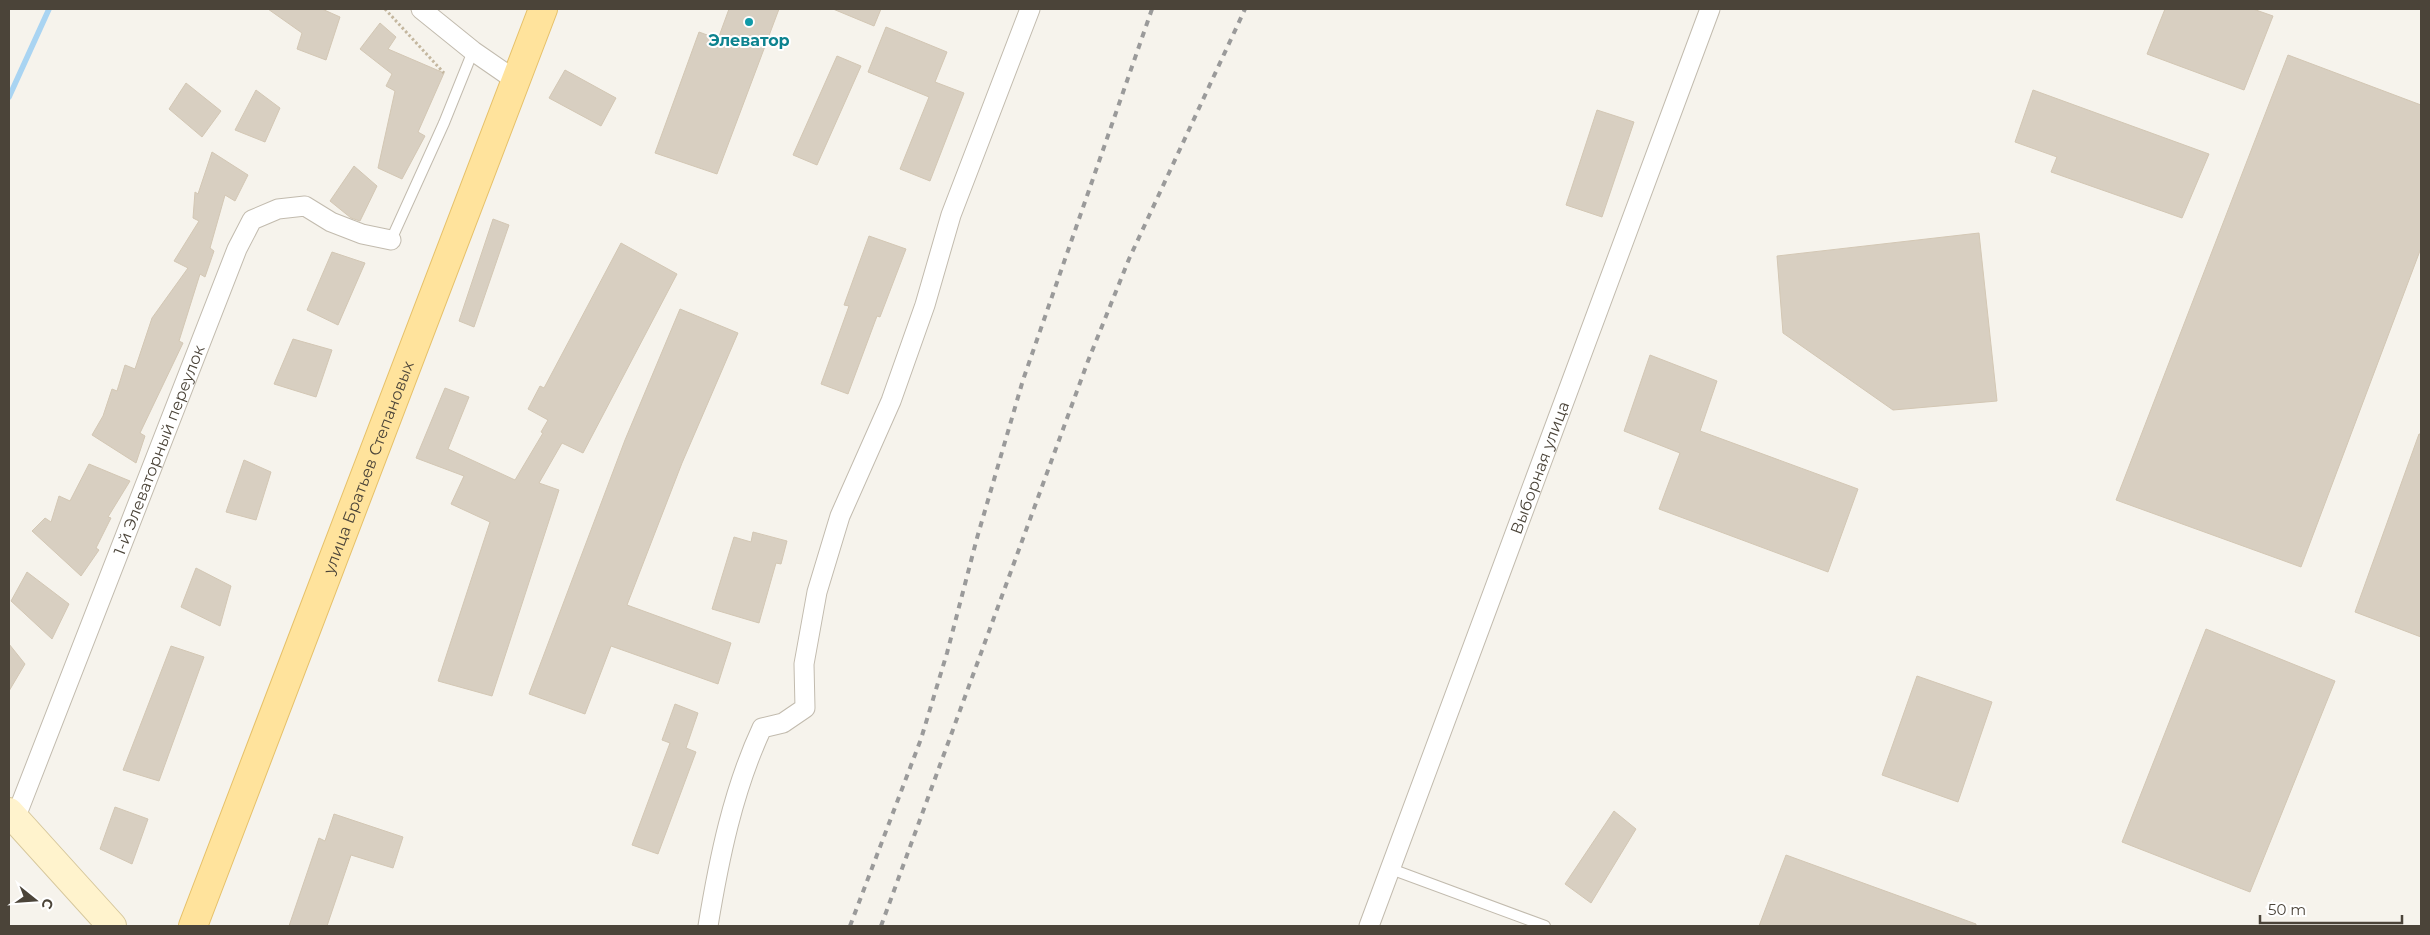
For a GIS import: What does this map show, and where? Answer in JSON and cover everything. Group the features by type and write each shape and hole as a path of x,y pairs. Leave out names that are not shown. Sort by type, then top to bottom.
{"main road":[{"name":"улица Братьев Степановых","path":"192,926 543,9"},
{"path":"12,816 112,926"}],"street":[{"path":"421,9 473,51 515,80"},
{"path":"708,926 714,890 747,760 762,728 783,723 805,708 804,664 817,592 840,516 891,401 925,305 951,214 1030,9"},
{"name":"Выборная улица","path":"1369,926 1710,9"},
{"name":"1-й Элеваторный переулок","path":"12,816 237,249 252,220 278,209 305,206 330,222 354,232 391,240"}],"lane":[{"path":"391,240 444,123 473,51"},
{"path":"1391,869 1545,926"}],"path":[{"path":"385,9 444,73"}],"building":[{"path":"268,9 322,9 340,17 326,60 297,49 302,33"},
{"path":"729,9 779,9 717,174 655,153 699,32 718,39"},
{"path":"833,9 881,9 874,26"},
{"path":"2165,9 2253,9 2273,16 2244,90 2147,54"},
{"path":"380,23 396,37 388,49 444,73 418,132 425,136 402,179 378,168 395,91 386,86 392,74 360,49"},
{"path":"886,27 947,52 935,82 964,93 930,181 900,169 929,97 868,72"},
{"path":"2288,55 2421,105 2421,248 2301,567 2116,500"},
{"path":"837,56 861,66 817,165 793,155"},
{"path":"565,70 616,98 601,126 549,98"},
{"path":"186,83 221,111 202,137 169,109"},
{"path":"256,90 280,108 265,142 235,130"},
{"path":"2033,90 2209,154 2182,218 2051,172 2057,157 2015,142"},
{"path":"1597,110 1634,122 1602,217 1566,205"},
{"path":"212,152 248,175 235,201 225,195 210,248 214,251 205,277 200,274 179,341 183,343 140,433 145,436 136,463 92,435 103,416 112,389 117,391 125,365 135,369 152,318 188,268 174,261 199,221 193,218 195,192 198,194"},
{"path":"354,166 377,186 360,221 351,218 330,201"},
{"path":"493,219 509,225 474,327 459,321"},
{"path":"1979,233 1997,401 1893,410 1783,333 1777,256"},
{"path":"869,236 906,249 880,317 877,316 848,394 821,384 849,306 844,305"},
{"path":"621,243 677,274 583,453 562,443 539,483 559,490 492,696 438,681 490,522 451,504 464,476 416,458 445,388 469,397 448,449 515,480 543,433 541,432 548,420 528,409 540,386 544,388"},
{"path":"332,252 365,263 338,325 307,310"},
{"path":"680,309 738,333 682,463 627,605 731,643 718,684 611,646 585,714 529,694 625,440"},
{"path":"293,339 332,350 316,397 274,384"},
{"path":"1650,355 1717,381 1700,431 1858,489 1828,572 1659,509 1680,453 1624,431"},
{"path":"2419,434 2421,434 2421,637 2355,612"},
{"path":"244,460 271,472 256,520 226,512"},
{"path":"89,464 130,481 108,517 111,518 96,548 99,550 81,576 32,531 45,518 51,522 59,496 70,501"},
{"path":"753,532 787,541 781,564 776,563 759,623 712,609 734,537 751,542"},
{"path":"196,568 231,586 220,626 181,607"},
{"path":"27,572 69,604 52,639 11,601"},
{"path":"2206,629 2335,681 2250,892 2122,842"},
{"path":"9,644 25,664 9,691"},
{"path":"171,646 204,657 159,781 123,770"},
{"path":"1917,676 1992,702 1958,802 1882,775"},
{"path":"675,704 698,713 686,748 696,752 658,854 632,845 670,743 662,740"},
{"path":"115,807 148,819 132,864 100,849"},
{"path":"1614,811 1636,829 1591,903 1565,884"},
{"path":"334,814 403,837 393,868 351,855 327,926 289,926 319,838 325,841"},
{"path":"1786,855 1976,924 1976,926 1759,926"}],"waterway":[{"path":"9,97 49,9"}],"railway":[{"path":"850,926 921,739 947,653 977,538 1023,380 1152,9"},
{"path":"881,926 1088,361 1129,259 1245,9"}],"place":[{"name":"Элеватор","path":"749,22"}]}
